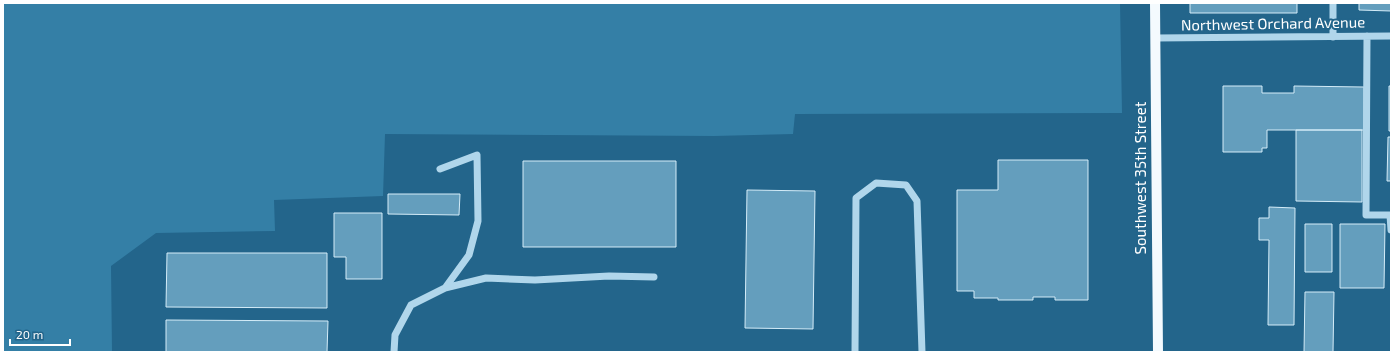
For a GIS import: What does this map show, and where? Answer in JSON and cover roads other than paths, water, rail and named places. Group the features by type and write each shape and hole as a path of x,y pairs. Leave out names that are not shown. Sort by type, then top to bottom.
{"main road":[{"name":"Southwest 35th Street","path":"1155,3 1158,352"}],"street":[{"path":"1333,3 1333,37"},
{"path":"1367,36 1366,215 1390,215 1391,230"},
{"name":"Northwest Orchard Avenue","path":"1156,38 1391,36"},
{"path":"440,169 477,156 478,221 469,255 445,288"},
{"path":"855,352 856,198 876,183 906,185 917,201 922,352"},
{"path":"394,352 395,335 411,305 445,288 486,278 535,280 609,276 654,277"}]}
